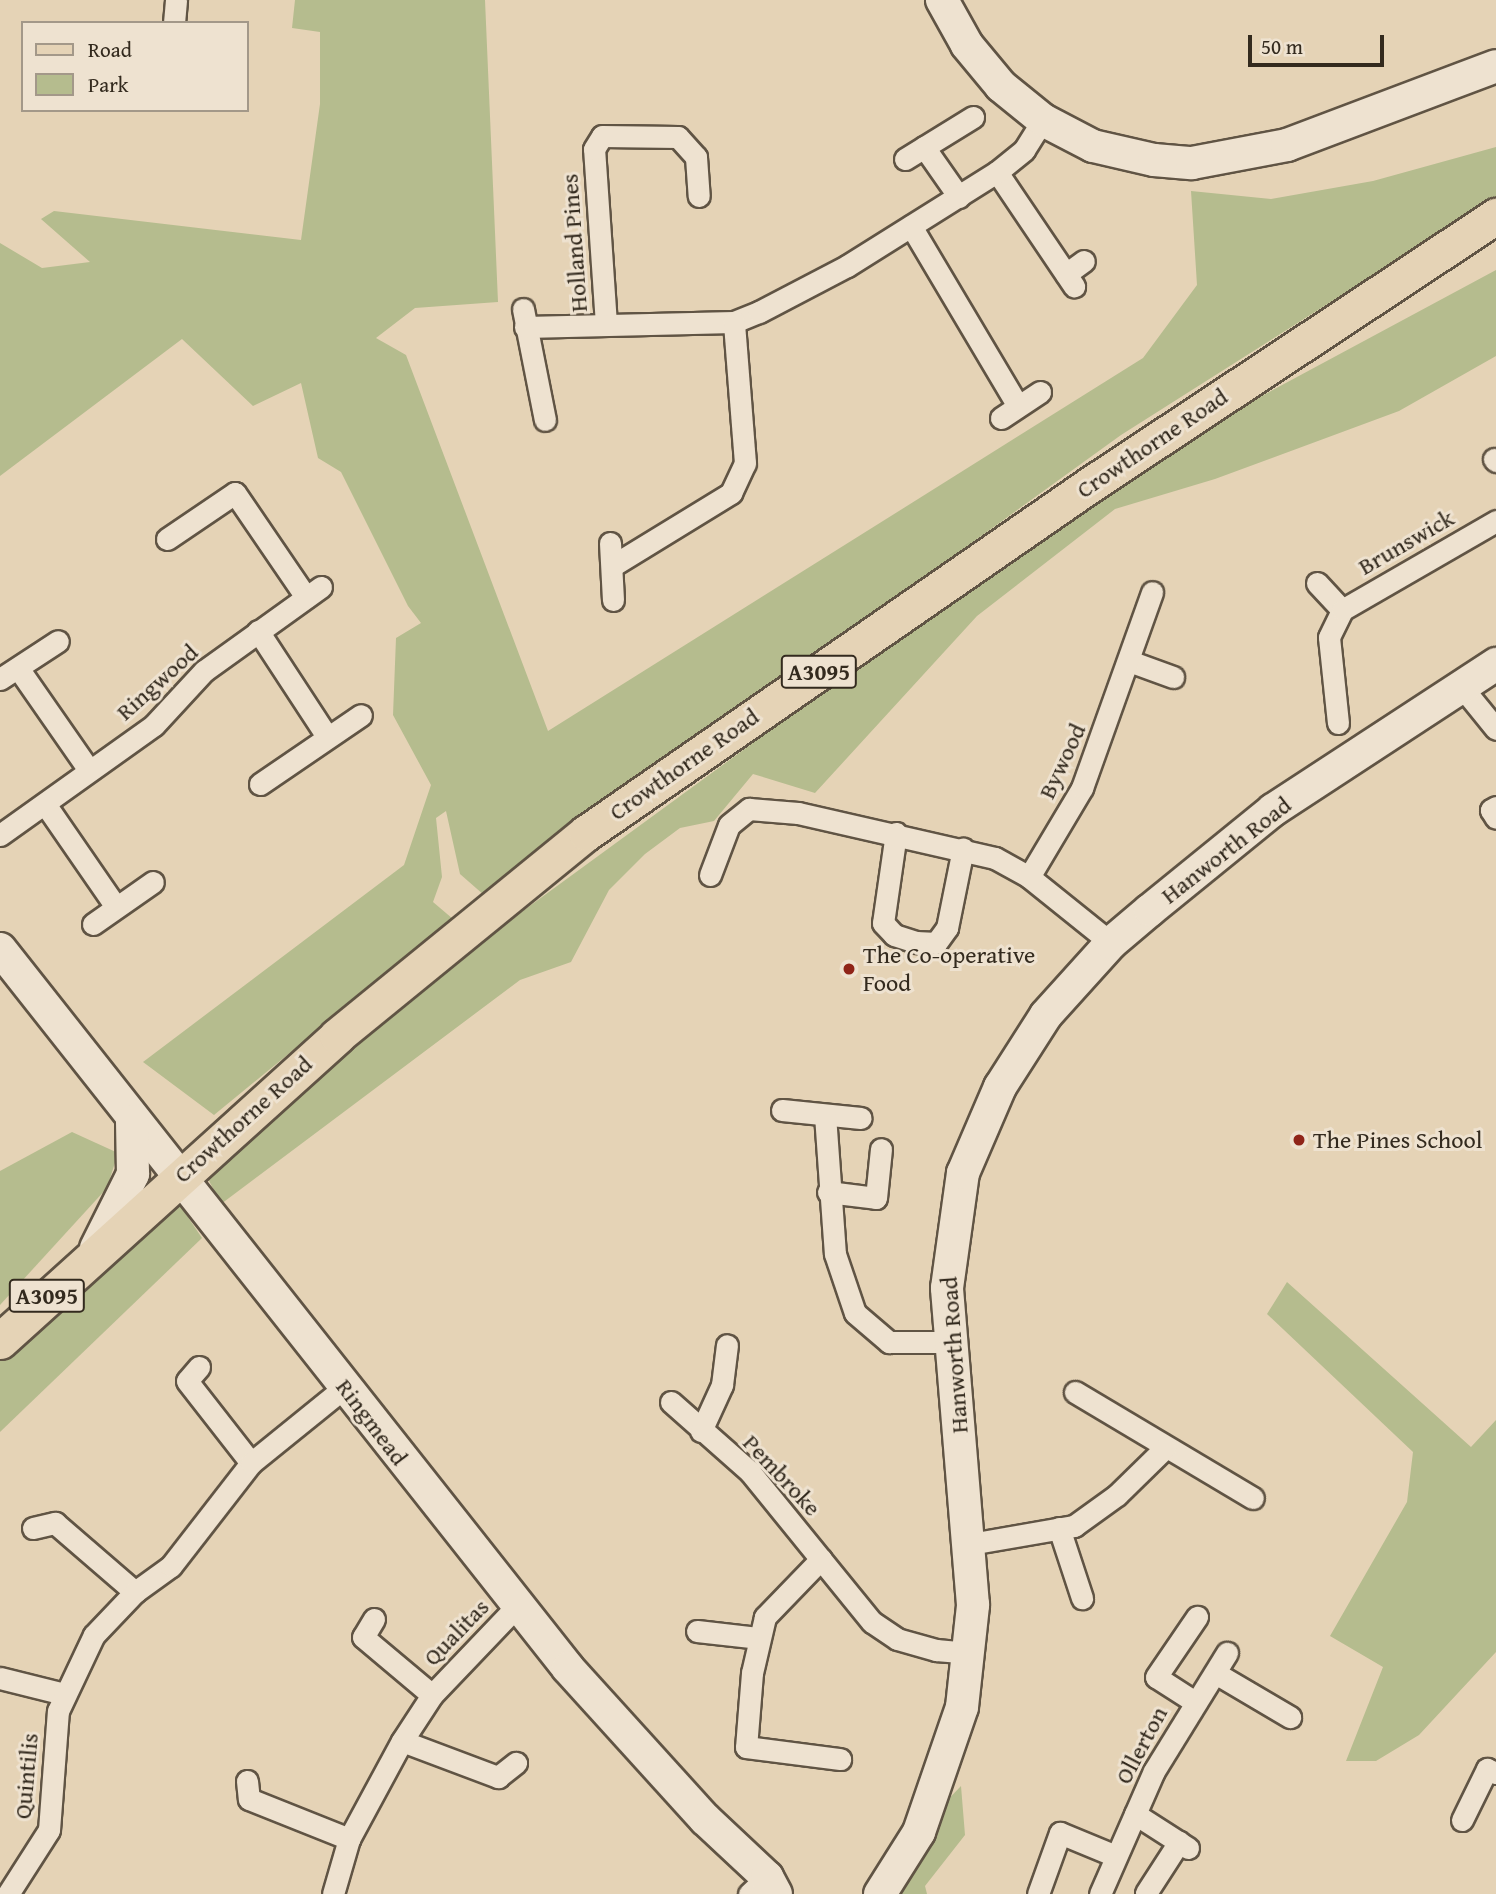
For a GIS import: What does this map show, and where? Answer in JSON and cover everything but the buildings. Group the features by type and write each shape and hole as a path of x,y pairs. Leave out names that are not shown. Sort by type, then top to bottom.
{"main road":[{"name":"Crowthorne Road","path":"0,1341 94,1252 337,1036 597,825 1091,484 1496,216"}],"street":[{"path":"174,21 176,0"},
{"path":"943,0 967,45 1001,86 1043,120 1093,146 1154,160 1192,163 1236,158 1287,145 1496,66"},
{"path":"905,159 973,117"},
{"name":"Holland Pines","path":"545,420 524,318 606,324 734,322 848,266 997,173 1024,150 1043,120"},
{"name":"Holland Pines","path":"606,324 594,149 602,136 678,137 696,157 699,196"},
{"path":"924,147 959,197"},
{"path":"997,173 1070,280 1084,261"},
{"path":"911,226 1009,412 1041,392"},
{"path":"612,566 731,493 745,463 734,322"},
{"name":"Ringwood","path":"0,835 154,725 204,671 313,592 235,493 167,539"},
{"name":"Brunswick","path":"1342,610 1496,521"},
{"path":"610,543 613,600"},
{"path":"1317,583 1342,610 1329,637 1338,723"},
{"name":"Bywood","path":"1029,877 1082,788 1152,592"},
{"path":"258,631 326,735"},
{"path":"58,641 9,674 89,770"},
{"path":"1129,661 1172,677"},
{"name":"Hanworth Road","path":"880,1894 919,1832 949,1751 969,1653 970,1544 948,1342 950,1246 971,1149 1030,1035 1111,943 1273,810 1496,664"},
{"path":"1461,686 1496,729"},
{"path":"260,783 326,735 361,715"},
{"path":"45,804 116,907"},
{"path":"1496,807 1491,810 1496,818"},
{"path":"709,875 729,825 749,809 798,813 896,833 995,858 1029,877 1111,943"},
{"path":"896,833 883,923 894,935 916,943 936,943 947,928 963,849"},
{"path":"93,924 153,881"},
{"name":"Ringmead","path":"0,949 132,1121 568,1668 764,1888 795,1894"},
{"path":"782,1110 861,1118"},
{"path":"825,1115 828,1192 835,1254 855,1313 889,1342 948,1342"},
{"path":"94,1252 133,1174 132,1121"},
{"path":"828,1192 876,1198 881,1149"},
{"path":"701,1431 722,1385 727,1345"},
{"path":"199,1367 187,1381 251,1463"},
{"name":"Quintilis","path":"8,1894 49,1830 58,1712 64,1694 94,1635 135,1591 171,1566 251,1463 345,1387"},
{"path":"1075,1392 1165,1448 1252,1497"},
{"name":"Pembroke","path":"671,1402 750,1472 851,1600 897,1639 936,1650 969,1653"},
{"path":"970,1544 1074,1525 1117,1495 1165,1448"},
{"path":"33,1528 55,1523 135,1591"},
{"path":"1059,1528 1082,1598"},
{"path":"821,1559 765,1617 758,1638 746,1747 840,1759"},
{"name":"Qualitas","path":"333,1894 349,1839 402,1741 432,1695 518,1605"},
{"name":"Ollerton","path":"1195,1702 1156,1677 1197,1618"},
{"name":"Qualitas","path":"374,1619 363,1637 432,1695"},
{"path":"697,1632 758,1638"},
{"name":"Ollerton","path":"1100,1894 1113,1856 1135,1814 1195,1702 1217,1674 1227,1653"},
{"path":"1217,1674 1290,1717"},
{"path":"0,1678 64,1694"},
{"path":"402,1741 498,1777 516,1763"},
{"path":"1462,1820 1487,1769 1496,1773"},
{"path":"247,1780 249,1799 349,1839"},
{"name":"Ollerton","path":"1135,1814 1184,1845 1146,1893"},
{"path":"1038,1894 1051,1829 1113,1856"}],"green space":[{"path":"295,0 485,0 498,302 415,308 376,338 406,355 548,731 1143,358 1197,285 1191,191 1271,199 1373,181 1496,147 1496,203 1430,239 1121,435 484,895 460,874 446,811 436,818 442,877 433,902 453,919 214,1115 143,1062 404,865 431,785 393,715 396,638 421,623 408,606 341,472 318,458 301,383 253,406 182,339 0,476 0,243 42,268 90,262 41,219 54,211 301,240 320,104 320,32 292,28"},
{"path":"1496,270 1496,356 1399,411 1215,479 1115,509 977,616 815,793 753,774 714,821 680,828 645,854 609,890 571,962 520,980 221,1204 205,1173 325,1067 516,916 1069,512 1258,398"},
{"path":"72,1132 118,1153 107,1188 0,1305 0,1171"},
{"path":"171,1192 202,1238 0,1432 0,1357"},
{"path":"1287,1282 1471,1447 1496,1420 1496,1652 1419,1735 1376,1761 1346,1761 1383,1667 1330,1636 1407,1502 1413,1452 1267,1314"},
{"path":"961,1786 965,1835 925,1886 927,1894 890,1894 937,1811"}],"place":[{"name":"The Co-operative Food","path":"849,969"},
{"name":"The Pines School","path":"1299,1140"}]}
